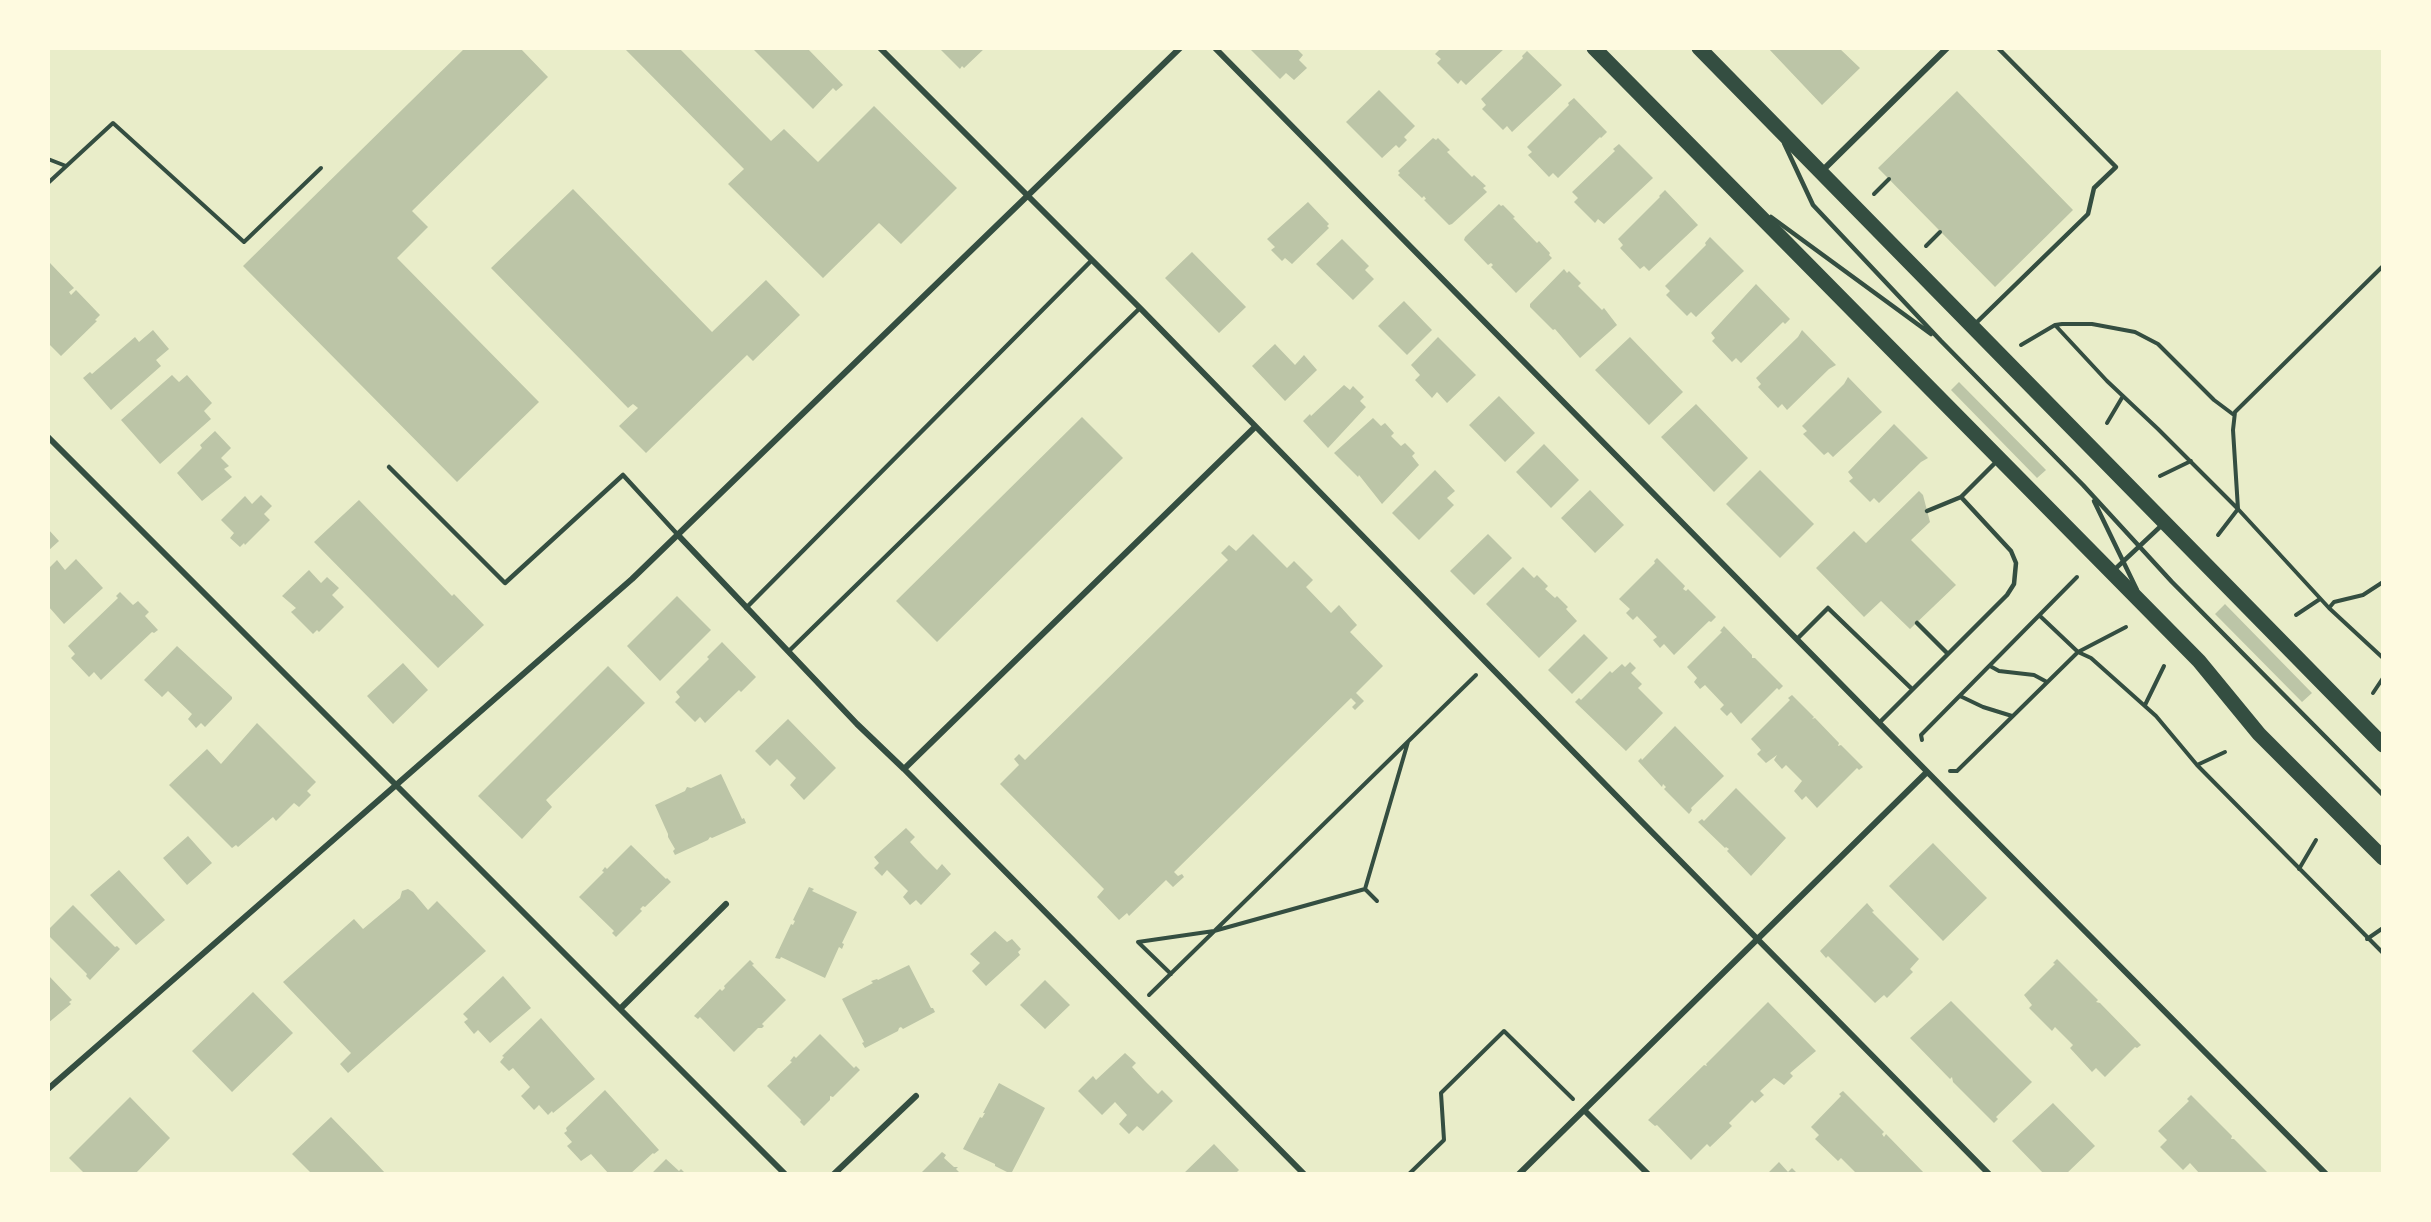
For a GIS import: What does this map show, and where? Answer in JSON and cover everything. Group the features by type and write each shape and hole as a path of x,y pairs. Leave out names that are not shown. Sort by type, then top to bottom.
{"main road":[{"path":"1594,48 2199,661 2259,734 2383,858"},
{"path":"1699,48 2383,745"}],"street":[{"path":"880,48 1140,308 1989,1174"},
{"path":"48,1089 621,589 1180,48"},
{"path":"1215,48 2326,1174"},
{"path":"1821,172 1947,48"},
{"path":"904,769 1255,427"},
{"path":"48,437 785,1174"},
{"path":"678,535 857,724 1304,1174"},
{"path":"1519,1174 1927,772"},
{"path":"620,1009 726,904"},
{"path":"834,1174 916,1096"},
{"path":"1584,1110 1648,1174"}],"lane":[{"path":"1973,326 2088,214 2094,188 2116,167 1998,48"},
{"path":"1776,127 1813,205 1941,341 2092,495 2139,547 2383,795"},
{"path":"1732,189 1941,341"},
{"path":"746,608 1091,261"},
{"path":"789,651 1140,308"},
{"path":"1927,511 1961,497 2000,459"},
{"path":"389,466 505,583 623,475 678,535"},
{"path":"2092,495 2146,608"},
{"path":"1879,723 2007,595 2016,577 2016,564 2011,550 1961,497"},
{"path":"2112,573 2165,522"},
{"path":"1797,639 1828,608 1912,689"},
{"path":"1917,623 1948,654"}],"path":[{"path":"48,183 113,123 244,242 321,168"},
{"path":"48,159 66,166"},
{"path":"1874,194 1889,179"},
{"path":"1926,246 1940,232"},
{"path":"2218,535 2238,509 2233,430 2234,415 2239,406 2383,266"},
{"path":"2025,342 2055,325 2073,324 2113,327 2146,337 2158,344 2214,400 2234,415"},
{"path":"2055,325 2123,396 2238,509 2329,608 2383,658"},
{"path":"2107,423 2123,396"},
{"path":"2160,476 2191,461"},
{"path":"1922,735 2077,577"},
{"path":"2329,608 2334,602 2363,595 2383,582"},
{"path":"2296,615 2320,598"},
{"path":"2040,616 2078,652 2091,658 2145,705 2197,765 2383,953"},
{"path":"1957,771 2078,652 2126,627"},
{"path":"1138,1006 1487,664"},
{"path":"1990,666 1999,671 2034,675 2047,682"},
{"path":"2145,705 2164,666"},
{"path":"2373,693 2383,678"},
{"path":"1960,696 1983,707 2012,716"},
{"path":"1365,890 1408,741"},
{"path":"2197,765 2225,752"},
{"path":"2299,869 2316,840"},
{"path":"1365,890 1377,901"},
{"path":"1171,974 1138,942 1214,931 1365,890"},
{"path":"2367,939 2383,928"},
{"path":"1409,1174 1444,1140 1441,1093 1504,1031 1584,1110"}],"building":[{"path":"465,48 520,48 548,77 412,211 428,227 397,258 539,402 457,482 243,266"},
{"path":"624,48 679,48 771,141 784,129 818,162 874,106 957,188 901,244 879,223 823,278 728,184 744,169"},
{"path":"752,48 807,48 843,85 836,91 833,88 813,109"},
{"path":"939,48 985,48 964,68 962,66 960,69"},
{"path":"1249,48 1296,48 1303,55 1299,60 1307,68 1294,80 1286,73 1280,79"},
{"path":"1441,48 1505,48 1466,85 1461,80 1458,84 1437,63 1441,59 1435,54"},
{"path":"1768,48 1839,48 1860,68 1822,105"},
{"path":"1527,51 1562,85 1512,132 1507,126 1503,130 1482,109 1486,105 1481,99 1523,58 1522,56"},
{"path":"1379,90 1415,126 1404,137 1407,140 1399,148 1396,145 1382,158 1346,122"},
{"path":"1957,91 2073,210 1995,287 1878,168"},
{"path":"1574,98 1607,132 1558,178 1553,173 1549,177 1528,155 1532,152 1527,147"},
{"path":"1433,138 1436,140 1438,138 1450,150 1447,152 1472,177 1474,175 1486,186 1483,188 1487,192 1449,225 1424,200 1426,199 1424,196 1422,198 1398,175 1400,173 1398,171"},
{"path":"1619,144 1653,178 1604,224 1598,219 1595,223 1574,202 1578,198 1572,192 1615,151 1613,149"},
{"path":"573,189 712,332 766,280 800,315 753,361 747,355 646,453 619,426 638,408 633,404 628,408 491,268"},
{"path":"1665,190 1698,225 1649,271 1644,266 1640,269 1620,248 1623,245 1618,239"},
{"path":"1308,202 1329,224 1327,226 1329,228 1292,264 1285,258 1282,261 1271,250 1275,247 1267,239"},
{"path":"1499,204 1515,217 1513,218 1537,243 1539,241 1552,258 1516,293 1491,267 1493,265 1491,263 1488,265 1464,240"},
{"path":"1710,237 1744,271 1696,317 1691,312 1687,316 1666,295 1670,291 1665,286 1706,245"},
{"path":"1342,239 1369,266 1365,270 1374,279 1353,300 1316,264"},
{"path":"1192,252 1246,307 1219,333 1165,278"},
{"path":"50,263 74,288 69,292 71,295 76,290 100,315 95,320 97,321 61,356 48,343 48,265"},
{"path":"1564,269 1581,283 1578,286 1602,310 1604,308 1617,325 1580,358 1555,329 1553,330 1530,307 1530,304"},
{"path":"1756,284 1790,319 1785,324 1783,322 1741,363 1736,358 1732,362 1712,341 1715,338 1711,333"},
{"path":"1404,301 1432,330 1407,355 1378,326"},
{"path":"153,330 169,349 156,360 161,366 111,410 83,378 90,372 92,374 135,337 139,342"},
{"path":"1802,330 1836,365 1787,410 1782,404 1778,408 1758,387 1761,384 1756,378 1798,337"},
{"path":"1438,337 1476,375 1447,403 1437,392 1432,398 1415,380 1420,375 1411,365"},
{"path":"1630,337 1683,392 1649,425 1595,370"},
{"path":"1275,344 1295,365 1304,355 1317,370 1285,401 1252,366"},
{"path":"172,375 179,382 187,375 212,403 204,411 211,419 160,464 121,420"},
{"path":"1848,377 1882,412 1833,457 1828,452 1824,455 1803,434 1807,431 1802,426 1844,384"},
{"path":"1959,382 2046,470 2037,478 1951,390"},
{"path":"1344,385 1350,390 1353,386 1364,397 1360,401 1366,407 1328,448 1303,421"},
{"path":"1499,396 1535,433 1505,462 1469,425"},
{"path":"1696,404 1748,458 1714,492 1661,437"},
{"path":"1082,417 1123,458 937,642 896,601"},
{"path":"1373,418 1381,426 1385,423 1394,433 1391,436 1401,446 1405,443 1415,453 1412,456 1419,465 1382,504 1359,475 1358,477 1334,453"},
{"path":"1894,424 1928,458 1879,503 1874,498 1870,502 1849,481 1853,478 1848,472"},
{"path":"215,431 231,448 221,458 229,466 224,469 232,477 202,501 177,473"},
{"path":"1544,444 1579,480 1551,508 1516,472"},
{"path":"1435,470 1455,491 1447,498 1454,505 1419,540 1392,513"},
{"path":"1760,470 1814,524 1780,558 1726,504"},
{"path":"1590,490 1624,525 1595,553 1561,518"},
{"path":"1919,491 1923,495 1930,522 1911,540 1956,585 1910,629 1881,601 1864,617 1816,568 1854,531 1866,543"},
{"path":"261,495 272,506 264,514 270,520 245,545 244,543 240,547 230,538 234,533 221,520 245,496 252,504"},
{"path":"359,500 452,596 454,594 484,625 438,668 314,542"},
{"path":"48,529 59,541 48,551"},
{"path":"1253,534 1287,568 1294,561 1313,580 1306,587 1331,613 1339,605 1357,625 1350,632 1383,666 1356,693 1364,701 1355,710 1352,707 1356,703 1351,698 1174,872 1184,877 1173,887 1166,880 1129,916 1127,913 1119,920 1097,897 1104,889 1000,784 1019,765 1014,759 1019,754 1025,760 1228,560 1221,553 1229,545 1236,551"},
{"path":"1488,534 1512,558 1474,595 1450,571"},
{"path":"1657,558 1685,586 1683,589 1686,591 1688,589 1716,617 1674,655 1664,644 1660,648 1653,640 1657,637 1637,616 1633,620 1626,613 1630,609 1619,599 1655,563"},
{"path":"76,559 103,588 64,624 48,606 48,569 57,560 65,570"},
{"path":"1523,567 1534,578 1537,575 1548,586 1545,589 1555,598 1557,596 1568,607 1566,609 1577,621 1539,658 1486,604"},
{"path":"309,570 321,583 327,577 339,588 332,595 344,607 319,632 317,630 313,634 291,612 296,608 282,596"},
{"path":"120,592 133,605 138,601 149,612 145,616 158,630 152,632 101,680 94,672 89,677 71,658 75,654 68,646 118,598 116,596"},
{"path":"677,596 711,630 660,681 627,646"},
{"path":"2225,604 2312,693 2302,702 2215,614"},
{"path":"1724,626 1752,655 1752,658 1755,658 1783,686 1779,690 1777,688 1741,724 1731,712 1727,716 1720,709 1724,705 1705,685 1700,689 1694,682 1697,678 1687,667 1722,632 1720,631"},
{"path":"1584,634 1608,658 1572,694 1548,670"},
{"path":"722,642 756,677 705,723 700,717 695,722 675,702 680,697 676,692 709,659 707,657"},
{"path":"177,646 232,697 205,727 201,723 196,728 188,719 192,714 168,691 162,697 144,680"},
{"path":"1630,662 1636,668 1631,673 1642,684 1638,688 1663,713 1626,751 1575,702 1579,698 1581,700 1610,671 1612,673 1622,664 1625,667"},
{"path":"403,663 428,690 393,724 367,696"},
{"path":"608,666 645,703 546,800 552,807 522,839 478,796"},
{"path":"1792,695 1814,717 1812,719 1815,718 1839,743 1838,746 1841,745 1863,767 1859,770 1857,768 1817,808 1806,796 1802,800 1794,791 1802,781 1786,765 1782,769 1774,760 1777,755 1766,763 1757,754 1761,750 1751,739 1790,700 1788,698"},
{"path":"788,719 836,768 804,800 790,785 796,778 777,759 770,766 755,751"},
{"path":"257,723 316,782 307,791 311,795 299,807 294,803 276,821 273,817 238,847 236,845 232,848 169,785 207,749 221,764"},
{"path":"1675,726 1724,776 1691,808 1689,814 1664,789 1666,787 1663,784 1662,787 1638,761 1641,758 1642,760"},
{"path":"721,774 746,823 710,837 675,855 673,851 675,849 655,805 685,791 687,787 691,788"},
{"path":"1736,788 1786,838 1751,876 1727,851 1729,849 1725,848 1698,822 1702,819 1704,821"},
{"path":"906,828 915,837 910,842 923,856 937,870 942,864 951,874 921,905 916,900 910,905 903,897 908,891 887,870 882,876 874,868 879,863 874,857"},
{"path":"188,836 212,863 187,885 163,858"},
{"path":"1933,843 1987,898 1943,941 1889,886"},
{"path":"631,845 671,882 640,909 642,911 616,937 612,933 614,931 579,897 604,872 602,871 605,867 607,869"},
{"path":"119,870 165,920 136,945 90,895"},
{"path":"809,887 814,889 812,891 857,912 842,943 844,944 842,949 839,947 825,978 781,957 780,959 775,958 791,924 793,925 795,921 793,920"},
{"path":"408,889 428,910 437,901 486,951 348,1073 340,1064 351,1053 283,982 354,919 363,929 400,898 402,891"},
{"path":"1867,903 1874,911 1872,912 1919,959 1910,969 1913,972 1887,998 1884,995 1875,1003 1828,956 1826,958 1820,951"},
{"path":"73,905 115,947 120,949 90,980 87,974 48,935 48,930"},
{"path":"995,931 1007,942 1012,939 1021,949 1018,952 1020,955 986,986 972,971 980,963 970,954"},
{"path":"2057,959 2098,1000 2096,1002 2100,1003 2141,1045 2135,1047 2105,1077 2096,1068 2092,1072 2070,1048 2073,1045 2055,1027 2052,1031 2029,1008 2032,1005 2024,995 2055,964 2053,963"},
{"path":"750,960 754,964 752,965 786,1000 762,1024 764,1026 762,1028 758,1028 734,1052 700,1017 698,1019 694,1016 720,989 722,991 725,988 724,986"},
{"path":"909,965 935,1012 903,1029 899,1028 898,1031 865,1048 842,999 873,983 871,981"},
{"path":"48,975 72,1000 69,1002 71,1004 48,1023"},
{"path":"503,976 531,1008 490,1043 478,1030 474,1034 464,1022 468,1019 463,1014"},
{"path":"1045,980 1070,1005 1045,1029 1020,1005"},
{"path":"253,992 293,1033 232,1092 192,1051"},
{"path":"1951,1001 2032,1082 1996,1117 1998,1119 1994,1123 1953,1082 1952,1077 1950,1079 1910,1038"},
{"path":"1768,1002 1816,1051 1790,1073 1793,1076 1784,1085 1774,1078 1760,1091 1764,1095 1755,1103 1752,1100 1729,1123 1732,1126 1710,1147 1707,1144 1691,1160 1657,1125 1655,1126 1648,1120 1704,1065 1707,1066 1706,1064"},
{"path":"541,1018 595,1079 548,1115 539,1105 534,1110 521,1096 530,1087 513,1068 509,1071 500,1062 504,1057 502,1056"},
{"path":"820,1034 854,1068 856,1066 860,1070 833,1097 830,1096 830,1100 804,1126 801,1120 767,1086 792,1062 790,1061 794,1056 796,1058"},
{"path":"1125,1053 1136,1063 1132,1067 1158,1094 1162,1090 1173,1101 1143,1131 1137,1126 1129,1134 1119,1124 1127,1115 1115,1102 1102,1115 1078,1091 1093,1076 1096,1080"},
{"path":"999,1083 1045,1108 1011,1174 963,1149 980,1117 982,1118 985,1113 983,1113"},
{"path":"605,1090 659,1150 630,1174 609,1174 591,1154 581,1161 567,1146 572,1142 564,1133 567,1131 566,1128"},
{"path":"1843,1091 1884,1132 1882,1134 1884,1137 1886,1134 1925,1174 1857,1174 1841,1158 1838,1161 1815,1139 1819,1135 1811,1127 1841,1096 1839,1094"},
{"path":"2191,1095 2232,1136 2231,1139 2234,1139 2269,1174 2200,1174 2190,1163 2183,1170 2160,1147 2167,1140 2158,1131 2189,1101 2187,1099"},
{"path":"130,1097 170,1138 135,1174 85,1174 69,1158"},
{"path":"2053,1103 2095,1146 2066,1174 2044,1174 2012,1141"},
{"path":"331,1117 386,1174 312,1174 292,1154"},
{"path":"1214,1144 1239,1170 1235,1174 1183,1174"},
{"path":"942,1152 946,1155 944,1158 954,1167 958,1167 956,1169 961,1174 920,1174"},
{"path":"666,1159 679,1171 681,1169 686,1174 651,1174"},
{"path":"1779,1162 1788,1172 1792,1168 1798,1174 1767,1174"}]}
